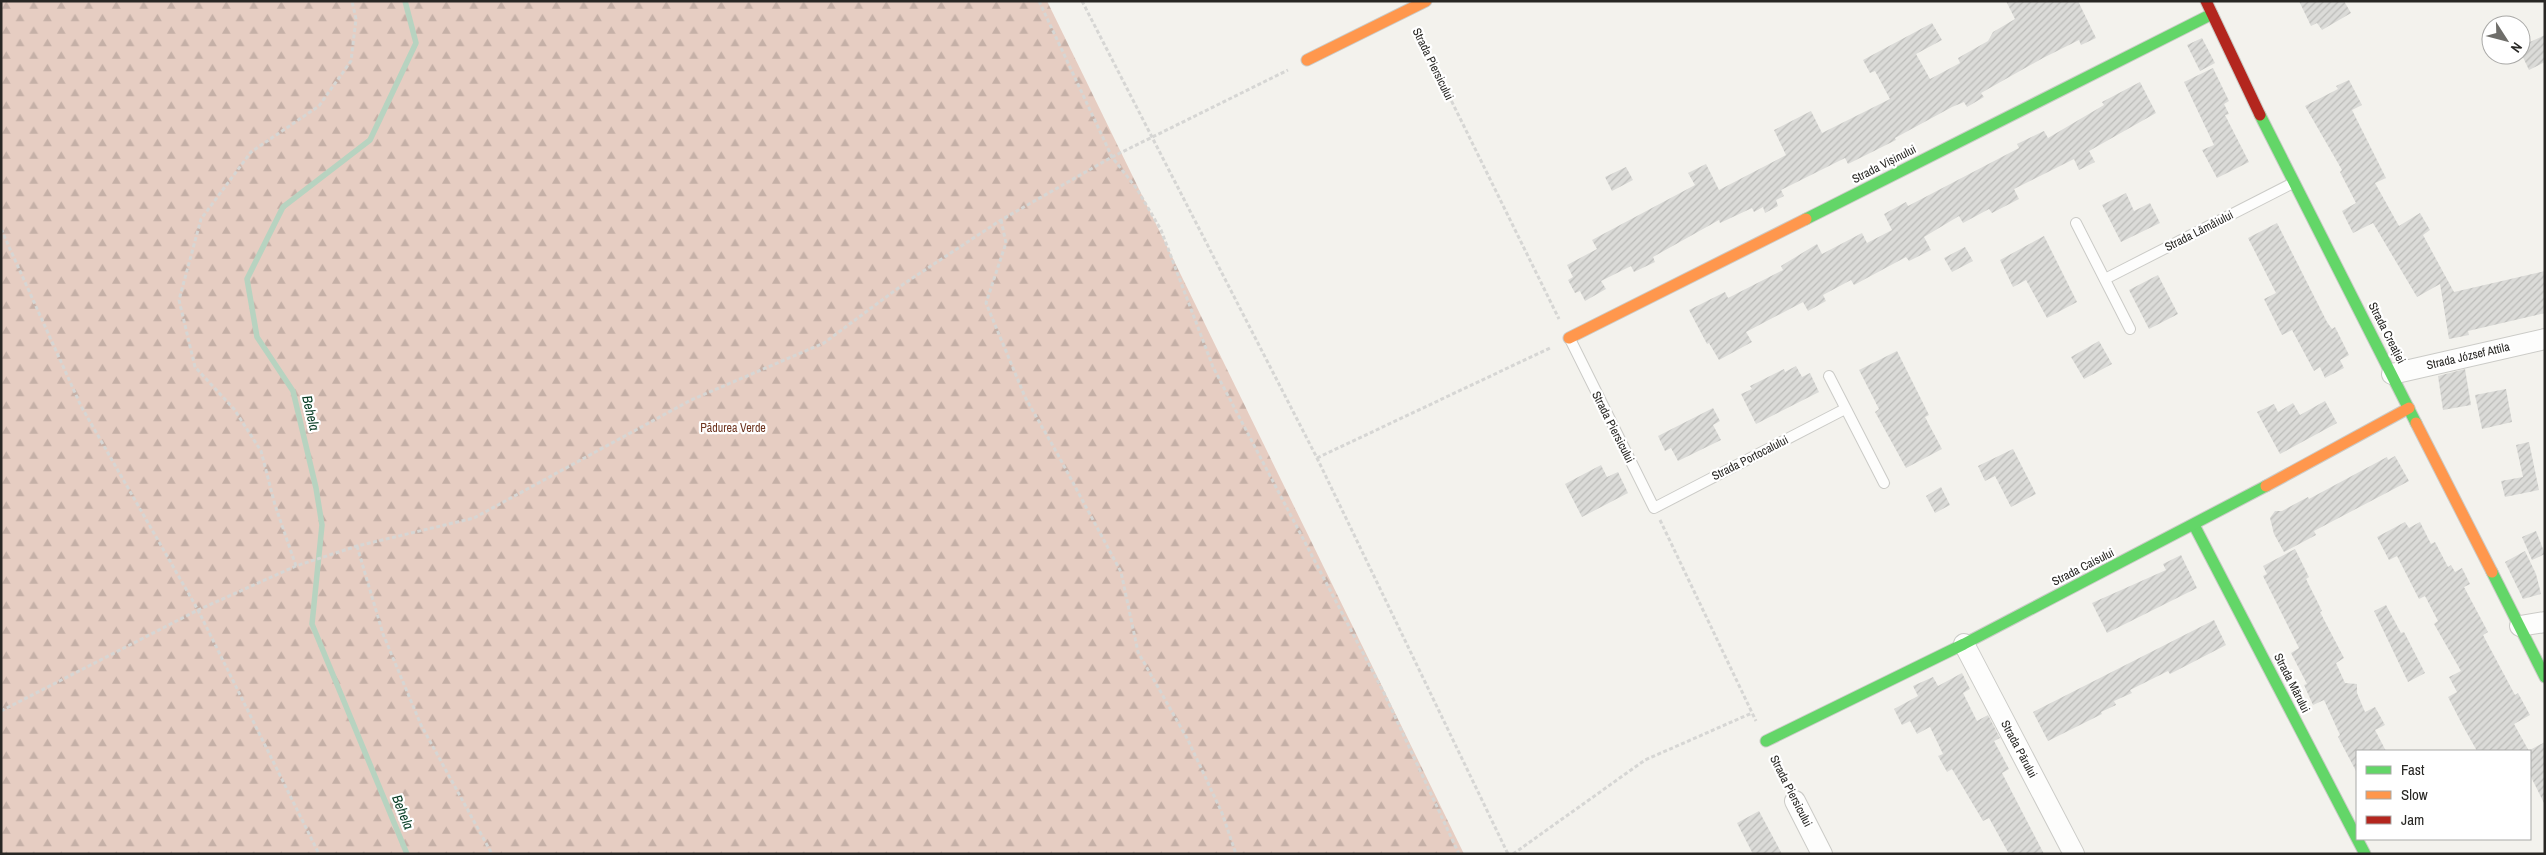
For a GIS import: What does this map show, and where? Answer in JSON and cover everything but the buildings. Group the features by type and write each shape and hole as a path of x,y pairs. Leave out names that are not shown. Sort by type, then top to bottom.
{"street":[{"path":"1307,60 1426,1"},
{"name":"Strada Creației","path":"2206,1 2293,183 2545,677"},
{"name":"Strada Vișinului","path":"1569,338 2212,14"},
{"name":"Strada József Attila","path":"2392,374 2545,339"},
{"name":"Strada Caisului","path":"1766,741 1964,644 2194,525 2408,408"},
{"name":"Strada Mărului","path":"2194,525 2356,837"},
{"path":"2520,626 2545,622"},
{"name":"Strada Părului","path":"1964,644 2074,854"},
{"name":"Strada Piersicului","path":"1794,801 1822,854"},
{"name":"Strada Mărului","path":"2358,840 2365,854"}],"lane":[{"name":"Strada Lămâiului","path":"2105,279 2293,183"},
{"path":"2076,223 2130,329"},
{"name":"Strada Piersicului","path":"1569,338 1654,508"},
{"path":"1828,376 1884,483"},
{"name":"Strada Portocalului","path":"1654,508 1845,409"}],"path":[{"path":"296,566 275,505 261,451 234,409 195,367 179,300 201,219 251,152 319,106 351,61 356,20 352,1"},
{"path":"1038,1 1112,156 1137,189 1161,230 1213,367 1384,693 1459,854"},
{"path":"1082,1 1317,458 1508,854"},
{"name":"Strada Piersicului","path":"1407,11 1569,338"},
{"path":"1,712 198,610 303,563 357,546 474,518 691,400 824,343 905,283 1001,220 1112,156 1307,60"},
{"path":"1001,220 1006,244 986,303 1025,397 1057,452 1121,572 1138,652 1188,740 1222,813 1236,854"},
{"path":"1,229 80,406 198,610 319,854"},
{"path":"1317,458 1569,338"},
{"name":"Strada Piersicului","path":"1654,508 1794,801"},
{"path":"357,546 383,634 421,725 492,854"},
{"path":"1513,854 1645,760 1752,713"}],"green space":[{"name":"Pădurea Verde","path":"1,1 1047,1 1464,854 1,854"}],"waterway":[{"name":"Behela","path":"405,1 416,43 370,140 283,207 247,279 257,337 293,391 316,488 322,525 312,624 407,854"}],"traffic: fast":[{"path":"1806,219 2212,14"},
{"path":"2260,115 2416,423"},
{"path":"1766,741 1964,644 2266,486"},
{"path":"2194,525 2356,837"},
{"path":"2492,572 2545,677"},
{"path":"2358,840 2365,854"}],"traffic: slow":[{"path":"1307,60 1426,1"},
{"path":"1569,338 1806,219"},
{"path":"2266,486 2409,408"},
{"path":"2416,423 2492,572"}],"traffic: jam":[{"path":"2206,1 2260,115"}]}
